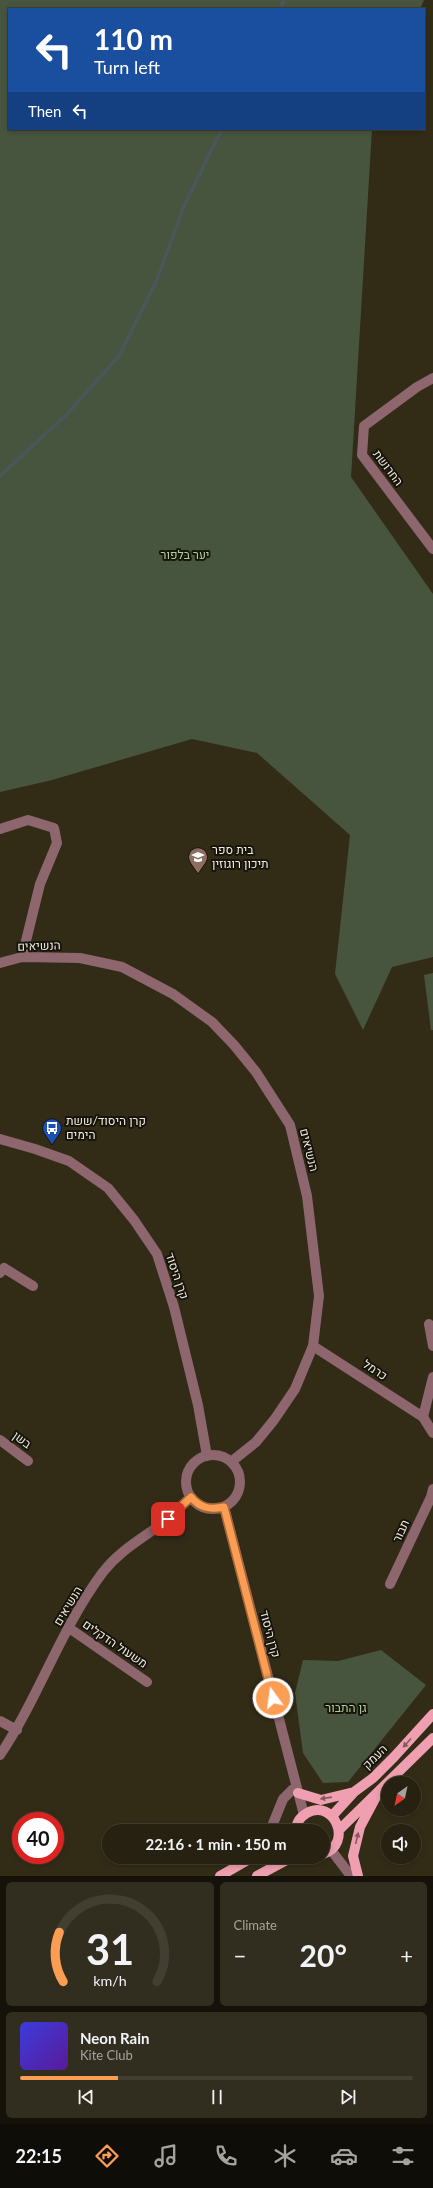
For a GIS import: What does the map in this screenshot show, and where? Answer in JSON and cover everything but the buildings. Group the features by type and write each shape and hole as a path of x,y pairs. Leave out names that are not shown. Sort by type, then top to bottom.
{"main road":[{"name":"העמק","path":"332,1816 354,1792 373,1778 394,1757 433,1714"},
{"path":"393,1776 433,1738"},
{"path":"330,1849 336,1844 340,1830 381,1788"},
{"path":"358,1876 353,1856 360,1827 381,1788"},
{"path":"297,1789 321,1800 354,1792"},
{"path":"297,1824 304,1815 318,1810 332,1816 340,1830"},
{"path":"220,1876 241,1864"},
{"path":"257,1876 279,1864"}],"street":[{"name":"החרושת","path":"433,378 417,387 364,426 362,455 433,549"},
{"path":"0,829 28,820 54,828 57,843 40,884 22,957"},
{"name":"הנשיאים","path":"0,963 22,957 80,958 122,967 173,994 212,1022 256,1072 290,1125 307,1196 320,1296 313,1346 295,1389 274,1420 256,1442 231,1462"},
{"name":"קרן היסוד","path":"0,1139 69,1161 108,1188 142,1231 157,1254 174,1307 198,1405 207,1456"},
{"path":"0,1273 4,1268 33,1286"},
{"path":"429,1324 433,1346"},
{"name":"כרמל","path":"313,1346 423,1417"},
{"path":"433,1377 423,1417 433,1433"},
{"name":"בשן","path":"0,1440 28,1460"},
{"path":"218,1455 231,1462 236,1468 240,1483 235,1497 224,1507 209,1509 196,1503 191,1497 186,1485 188,1472 195,1461 207,1456 218,1455"},
{"name":"תבור","path":"390,1584 431,1498 433,1489"},
{"name":"הנשיאים","path":"0,1755 16,1730 69,1628 104,1572 132,1543 168,1519 191,1497"},
{"name":"קרן היסוד","path":"224,1507 304,1815"},
{"name":"משעול הדקלים","path":"69,1628 147,1682"},
{"path":"0,1722 16,1730"},
{"path":"273,1824 283,1799 297,1789"},
{"path":"330,1855 351,1876"}],"green space":[{"name":"יער בלפור","path":"0,0 424,0 420,8 8,8 8,130 372,130 351,477 433,594 433,957 392,967 363,1030 335,974 350,835 257,753 192,739 52,780 0,792"},
{"path":"433,973 433,1030 431,1030 424,975"},
{"name":"גן התבור","path":"381,1650 426,1685 348,1782 323,1783 303,1753 295,1693 303,1660 338,1661"}],"waterway":[{"path":"280,8 284,0"},
{"path":"0,476 66,415 119,356 156,282 184,206 222,130"}],"place":[{"name":"בית ספר תיכון רוגוזין","path":"198,874"},
{"name":"קרן היסוד/ששת הימים","path":"52,1145"}],"route":[{"path":"168,1519 191,1497 196,1503 209,1509 224,1507 273,1698"}]}
